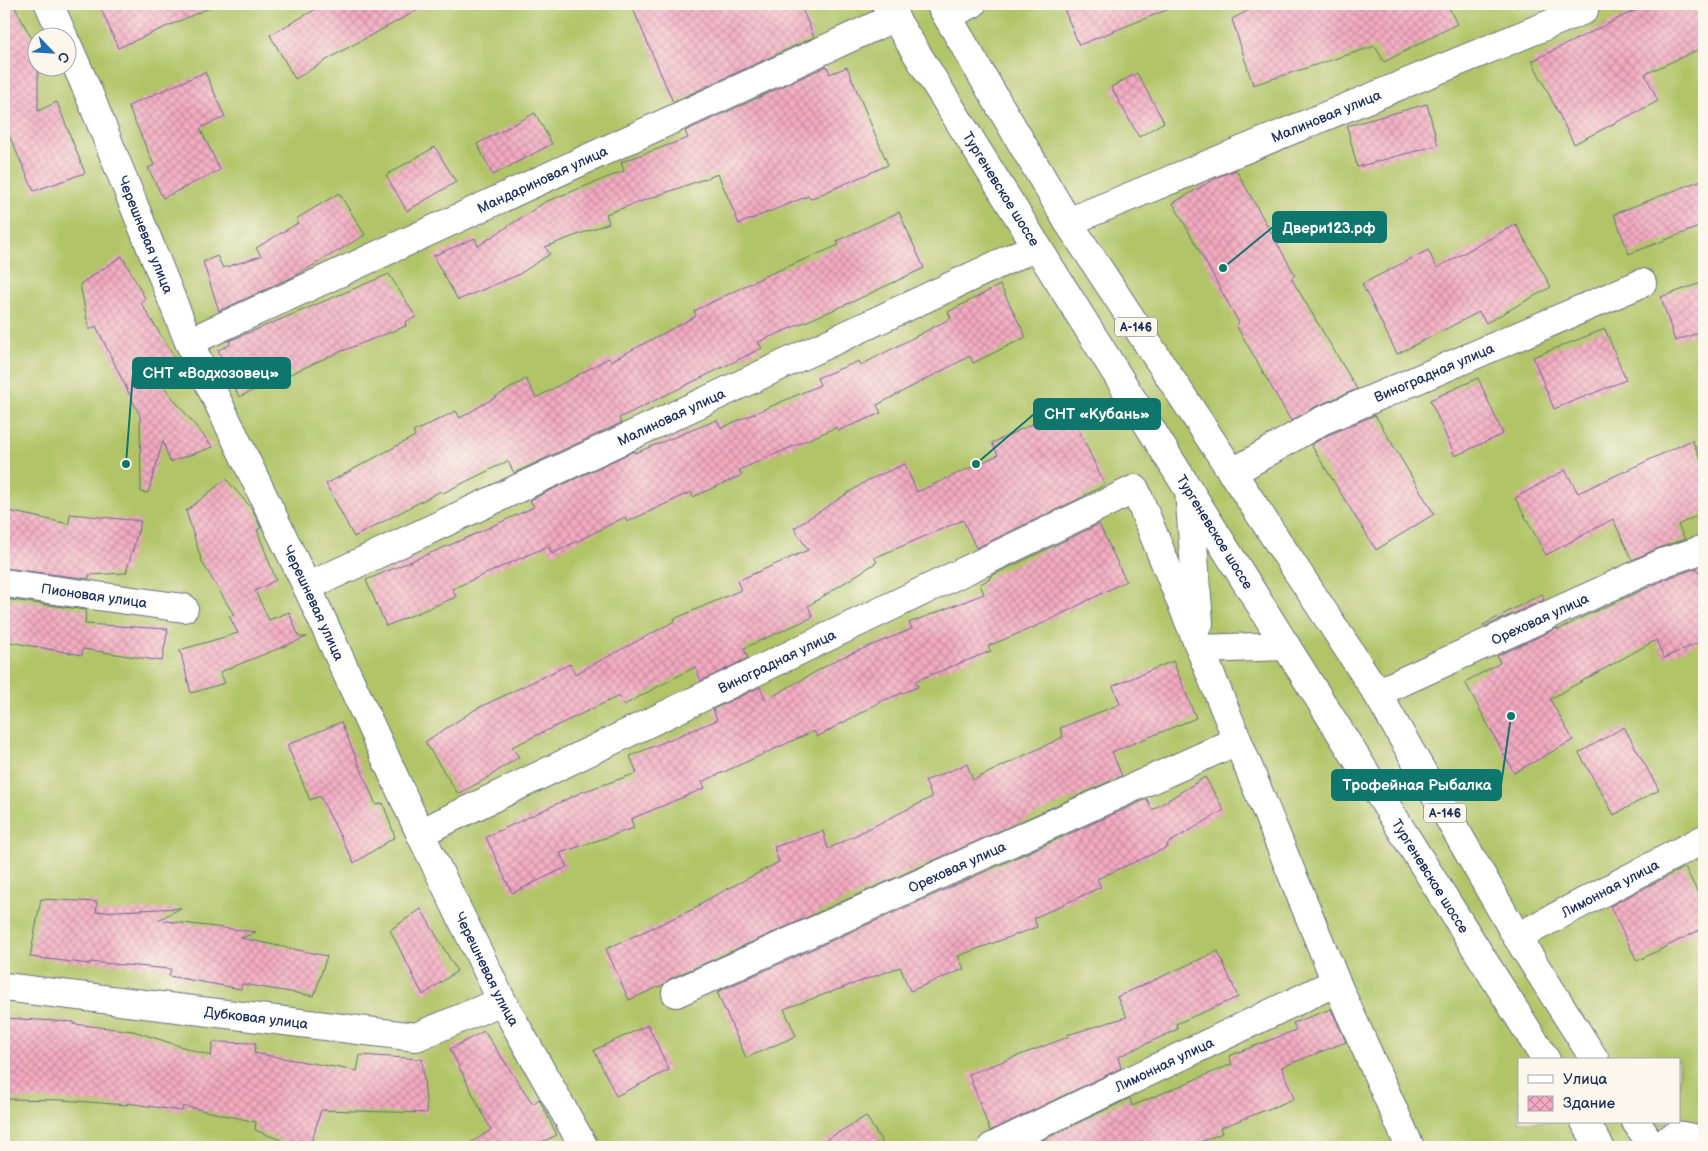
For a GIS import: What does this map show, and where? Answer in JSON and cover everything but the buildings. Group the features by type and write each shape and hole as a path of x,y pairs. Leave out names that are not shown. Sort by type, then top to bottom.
{"main road":[{"path":"48,4 59,28"},
{"path":"944,10 972,4"},
{"name":"Тургеневское шоссе","path":"891,10 1545,1058"},
{"name":"Мандариновая улица","path":"189,342 891,10"},
{"name":"А-146","path":"944,10 1068,222 1377,693 1516,937 1594,1058"},
{"name":"Малиновая улица","path":"1068,222 1584,10"},
{"name":"Черешневая улица","path":"78,69 189,342 307,586 420,833 502,1001 584,1147"},
{"name":"Малиновая улица","path":"307,586 1037,246"},
{"name":"Виноградная улица","path":"1232,473 1320,421 1642,283"},
{"name":"Виноградная улица","path":"420,833 1135,489 1201,649"},
{"path":"1189,490 1201,649 1336,982 1410,1147"},
{"name":"Ореховая улица","path":"1377,693 1665,562 1704,549"},
{"name":"Пионовая улица","path":"4,583 184,608"},
{"path":"1201,649 1286,646"},
{"name":"Ореховая улица","path":"676,993 1237,741"},
{"name":"Лимонная улица","path":"1516,937 1704,839"},
{"name":"Лимонная улица","path":"992,1147 1336,982"},
{"name":"Дубковая улица","path":"4,987 416,1037 502,1001"},
{"path":"1586,1124 1600,1147"},
{"path":"1637,1124 1654,1147 1677,1135 1704,1140"}],"green space":[{"path":"4,4 1704,4 1704,1147 4,1147"}],"place":[{"name":"Двери123.рф","path":"1223,268"},
{"name":"СНТ «Водхозовец»","path":"126,464"},
{"name":"СНТ «Кубань»","path":"976,464"},
{"name":"Трофейная Рыбалка","path":"1511,716"}]}
